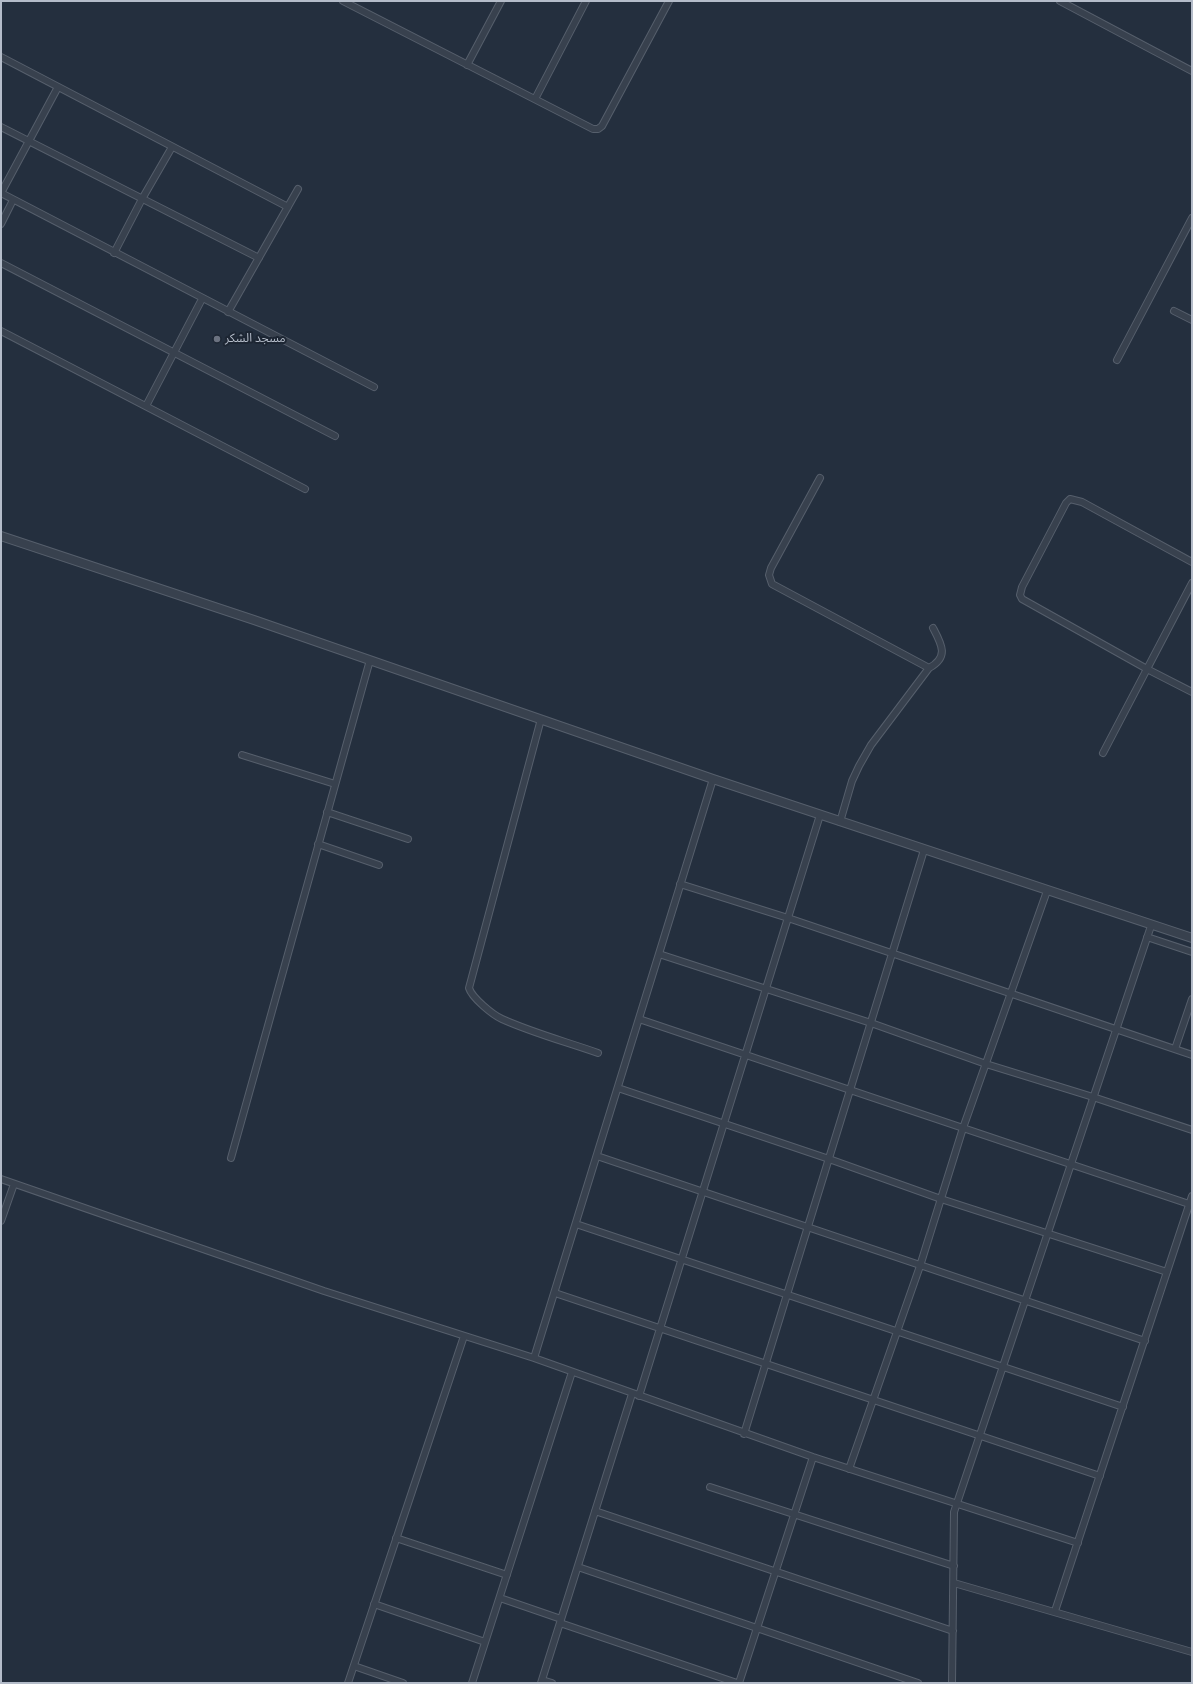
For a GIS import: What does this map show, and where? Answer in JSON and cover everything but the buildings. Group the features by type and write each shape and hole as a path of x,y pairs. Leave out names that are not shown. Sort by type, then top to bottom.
{"street":[{"path":"343,1 593,129 598,129 602,126 669,1"},
{"path":"467,64 501,1"},
{"path":"535,99 586,1"},
{"path":"1060,1 1071,4 1192,70"},
{"path":"1,57 288,207"},
{"path":"58,87 1,193 202,299 374,387"},
{"path":"1,127 259,258"},
{"path":"114,253 142,199 172,147"},
{"path":"228,312 298,189"},
{"path":"1,224 14,200"},
{"path":"1117,360 1192,218"},
{"path":"1,262 335,436"},
{"path":"146,406 202,299"},
{"path":"1174,311 1192,320"},
{"path":"1,331 305,489"},
{"path":"820,478 771,568 770,580 772,584 929,668"},
{"path":"1192,562 1082,502 1070,499 1066,503 1022,587 1020,595 1022,600 1192,692"},
{"path":"1,536 254,620 840,822 1151,926 1192,938"},
{"path":"1103,753 1192,583"},
{"path":"840,822 852,781 862,761 876,739 929,668 938,663 942,654 941,643 932,628"},
{"path":"231,1158 370,660"},
{"path":"541,719 470,992 484,1006 501,1019 598,1053"},
{"path":"242,755 335,784"},
{"path":"534,1358 713,779"},
{"path":"328,812 408,839"},
{"path":"639,1396 820,815"},
{"path":"318,844 380,865"},
{"path":"744,1434 767,1364 924,850"},
{"path":"680,884 788,918 1192,1055"},
{"path":"849,1469 920,1266 963,1128 1047,891"},
{"path":"952,1683 954,1583 953,1520 956,1503 1151,926"},
{"path":"1147,937 1192,952"},
{"path":"659,954 871,1023 986,1064 1093,1097 1192,1130"},
{"path":"1175,1049 1192,999"},
{"path":"639,1019 1189,1204"},
{"path":"618,1088 829,1159 941,1199 1167,1272"},
{"path":"597,1156 1145,1341"},
{"path":"1,1179 324,1291 534,1358 813,1458 1078,1543"},
{"path":"1,1221 14,1184"},
{"path":"1055,1611 1192,1196"},
{"path":"576,1224 1123,1407"},
{"path":"555,1293 1100,1476"},
{"path":"348,1683 464,1336"},
{"path":"472,1683 572,1372"},
{"path":"552,1683 541,1681 632,1394"},
{"path":"500,1598 560,1621 738,1683 758,1628 813,1458"},
{"path":"710,1487 954,1566"},
{"path":"595,1511 953,1630"},
{"path":"396,1538 507,1575"},
{"path":"578,1567 918,1683"},
{"path":"954,1583 1055,1611 1192,1652"},
{"path":"374,1604 485,1642"},
{"path":"354,1666 403,1683"}],"place":[{"name":"مسجد الشكر","path":"217,339"}]}
